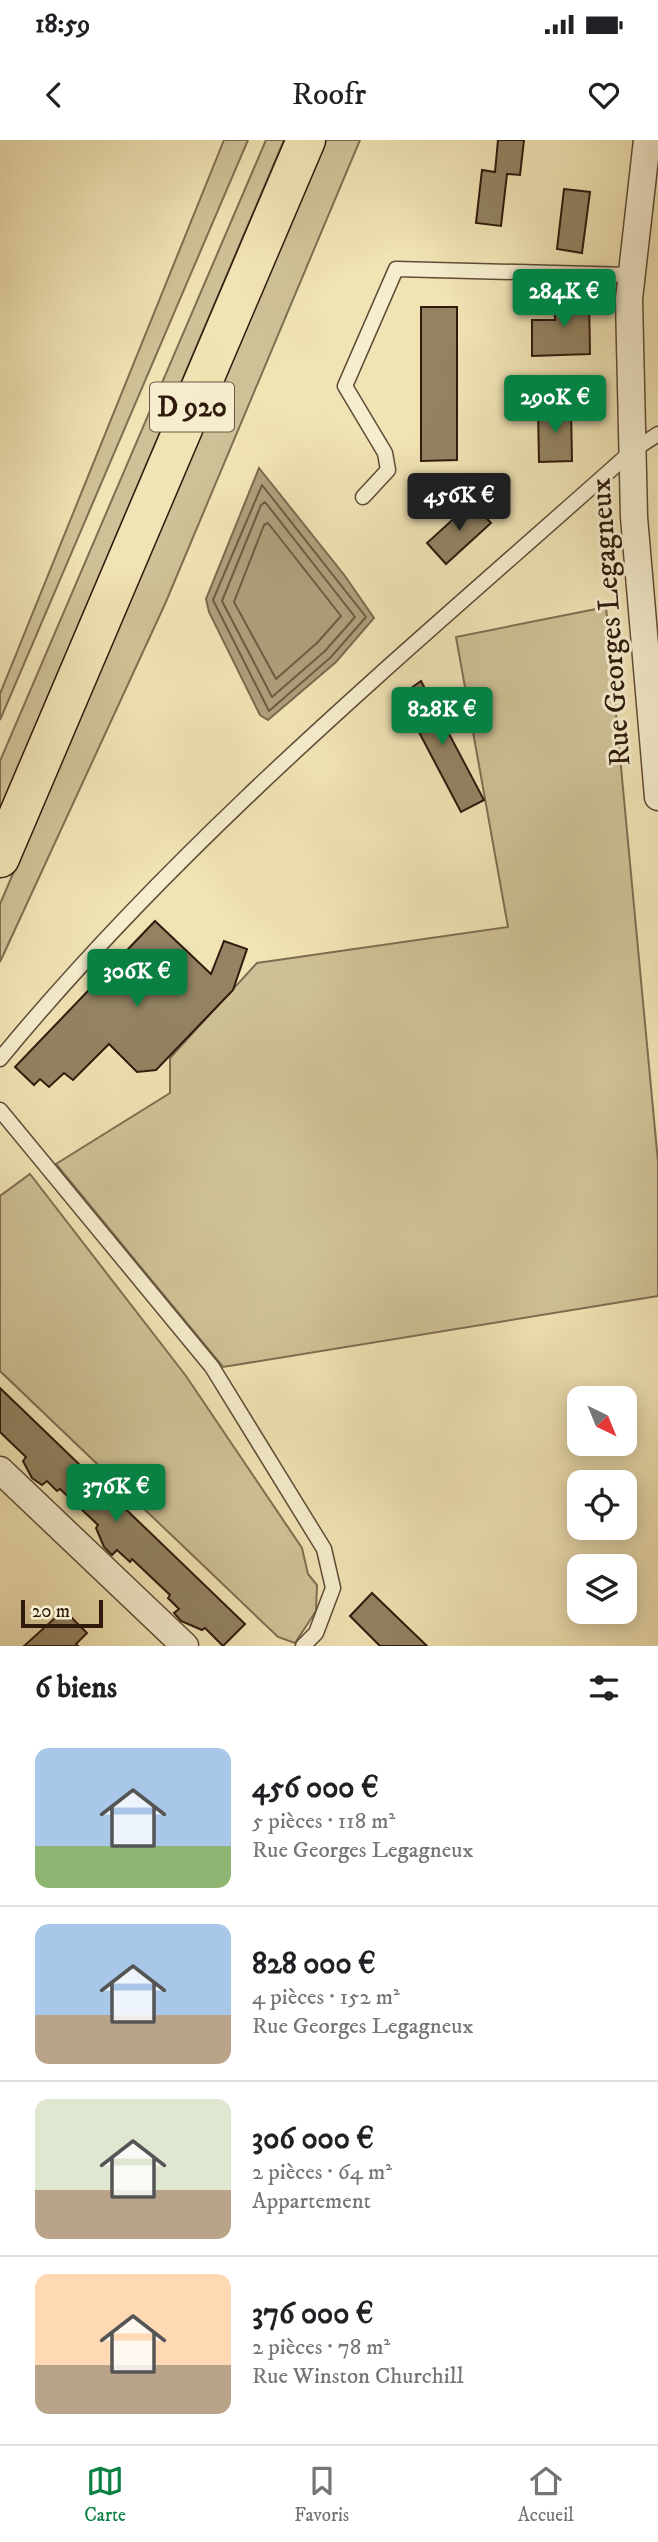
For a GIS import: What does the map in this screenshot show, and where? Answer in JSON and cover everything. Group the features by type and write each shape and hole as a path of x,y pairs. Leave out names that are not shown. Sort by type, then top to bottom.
{"main road":[{"name":"D 920","path":"0,858 306,140"}],"street":[{"name":"Rue Georges Legagneux","path":"647,140 630,275 632,452 658,797"},
{"path":"0,1470 185,1646"}],"lane":[{"path":"363,497 388,470 385,453 345,386 396,269 630,275"},
{"path":"0,1059 139,902 259,784 632,452 658,434"},
{"path":"0,1110 212,1367 324,1549 332,1588 316,1633 303,1646"}],"shaded area":[{"path":"224,140 248,140 0,720 0,694"},
{"path":"266,140 284,140 0,810 0,761"},
{"path":"326,140 360,140 165,604 0,962 0,904"},
{"path":"606,607 658,1162 658,1296 223,1367 56,1164 170,1093 170,1058 257,963 508,927 456,637"},
{"path":"30,1174 186,1376 302,1548 308,1574 317,1585 316,1611 295,1643 278,1637 0,1371 0,1196"}],"water":[{"path":"259,468 345,576 374,618 336,662 268,720 260,715 209,612 206,599"}],"building":[{"path":"498,140 524,140 520,175 507,174 501,226 476,223 482,170 495,172"},
{"path":"564,189 590,192 582,253 557,249"},
{"path":"589,297 590,354 532,356 532,320 555,320 554,298"},
{"path":"421,307 457,307 457,460 421,461"},
{"path":"571,409 572,461 539,462 538,410"},
{"path":"472,502 491,523 446,564 427,543"},
{"path":"421,681 484,800 461,812 400,696"},
{"path":"155,921 211,974 224,941 247,949 233,990 156,1070 137,1072 109,1044 73,1080 64,1073 49,1087 40,1079 34,1085 15,1067"},
{"path":"0,1388 245,1624 223,1646 205,1628 202,1630 181,1621 174,1613 179,1609 168,1598 170,1595 132,1559 130,1562 117,1550 112,1555 104,1547 96,1528 98,1525 60,1489 57,1491 47,1481 42,1485 32,1478 23,1461 26,1457 0,1432"},
{"path":"372,1593 427,1646 380,1646 350,1616"},
{"path":"64,1610 87,1633 76,1644 78,1646 24,1646"}]}
